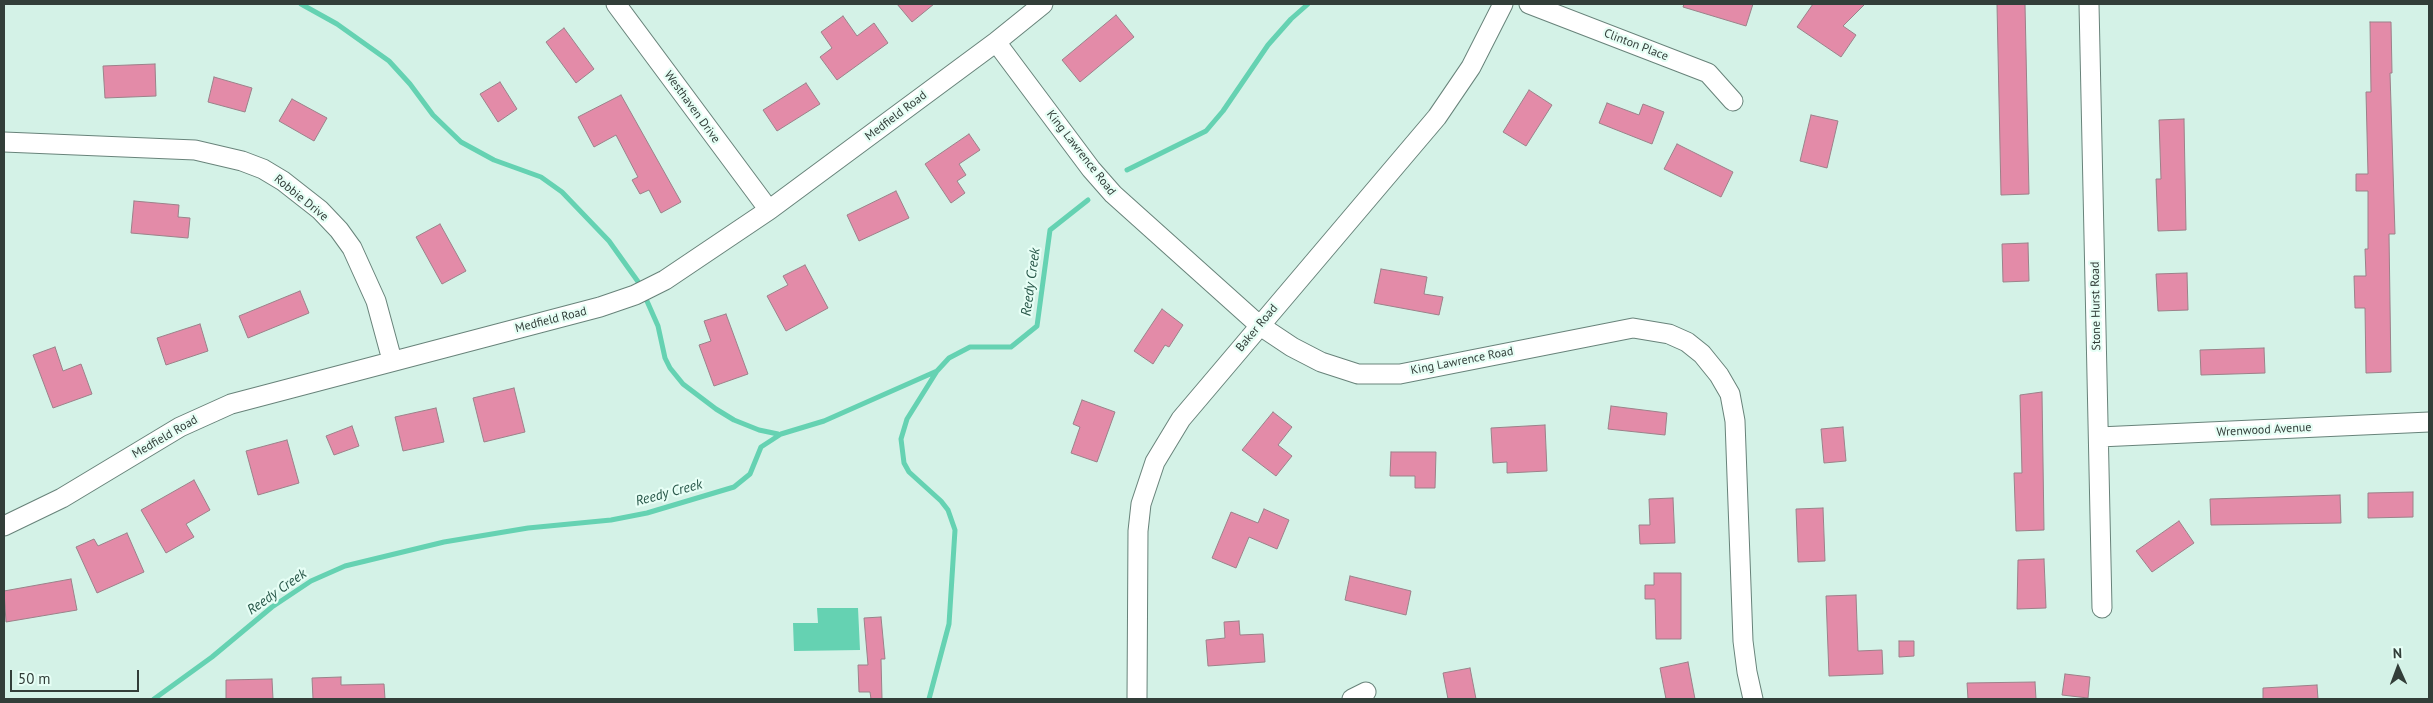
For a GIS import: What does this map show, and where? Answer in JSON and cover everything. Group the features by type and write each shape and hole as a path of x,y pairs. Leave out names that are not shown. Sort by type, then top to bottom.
{"street":[{"name":"Westhaven Drive","path":"616,4 768,210"},
{"name":"Medfield Road","path":"4,526 62,498 180,427 207,414 252,397 600,307 635,295 694,263 996,42 1043,4"},
{"name":"Baker Road","path":"1137,699 1138,531 1146,484 1154,462 1181,419 1436,117 1472,67 1503,4"},
{"name":"Clinton Place","path":"1530,4 1708,73 1733,101"},
{"name":"Stone Hurst Road","path":"2089,4 2102,608"},
{"name":"King Lawrence Road","path":"996,42 1091,169 1113,194 1259,325 1292,347 1321,362 1365,374 1400,374 1633,328 1669,334 1686,342 1702,354 1719,375 1730,394 1734,409 1744,642 1747,672 1753,699"},
{"name":"Robbie Drive","path":"4,142 195,150 242,161 263,169 320,210 339,230 352,248 376,301 392,360"},
{"name":"Wrenwood Avenue","path":"2099,437 2429,422"}],"shaded area":[{"path":"817,608 858,608 860,650 794,651 793,623 818,623"}],"building":[{"path":"897,4 934,4 912,22"},
{"path":"1684,4 1753,4 1746,26 1683,7"},
{"path":"1813,4 1865,4 1843,26 1856,35 1841,57 1797,27"},
{"path":"1997,4 2025,4 2029,194 2001,195"},
{"path":"1116,15 1134,37 1080,82 1062,60"},
{"path":"843,16 857,36 874,23 888,43 837,80 820,57 832,48 821,32"},
{"path":"2370,22 2391,22 2392,73 2390,73 2395,234 2389,234 2391,372 2366,373 2365,308 2355,308 2354,276 2366,276 2365,249 2368,249 2368,191 2356,191 2356,174 2368,174 2366,92 2371,92"},
{"path":"564,28 594,69 576,83 546,42"},
{"path":"155,64 156,96 105,98 103,66"},
{"path":"214,77 252,88 245,112 208,102"},
{"path":"500,82 517,109 498,122 480,94"},
{"path":"806,83 820,104 777,131 763,110"},
{"path":"1529,90 1552,105 1526,146 1503,132"},
{"path":"621,95 681,202 661,213 649,190 640,194 632,180 638,177 616,135 594,147 578,117"},
{"path":"292,99 327,118 314,141 279,121"},
{"path":"1607,103 1639,115 1643,104 1664,112 1652,144 1599,123"},
{"path":"1811,115 1838,121 1827,168 1800,161"},
{"path":"2184,119 2186,230 2158,231 2156,179 2161,179 2159,120"},
{"path":"969,134 980,150 959,164 966,175 957,181 965,193 951,203 925,164"},
{"path":"1677,144 1733,172 1721,197 1664,169"},
{"path":"896,191 909,218 859,241 847,215"},
{"path":"134,201 179,205 178,217 190,218 188,238 131,233"},
{"path":"440,224 466,271 442,284 416,237"},
{"path":"2028,243 2029,281 2003,282 2002,244"},
{"path":"805,265 828,308 786,331 767,296 788,285 783,276"},
{"path":"1381,269 1427,277 1424,294 1443,297 1439,315 1374,303"},
{"path":"2187,273 2188,310 2158,311 2156,274"},
{"path":"300,291 309,313 248,338 239,316"},
{"path":"1162,309 1183,325 1169,347 1165,345 1153,364 1134,351"},
{"path":"726,314 748,374 714,386 699,345 711,341 704,321"},
{"path":"200,324 208,351 166,365 157,338"},
{"path":"55,347 63,371 81,364 92,394 53,408 33,355"},
{"path":"2264,348 2265,373 2201,375 2200,350"},
{"path":"514,388 525,432 484,442 473,398"},
{"path":"2042,392 2044,530 2016,531 2014,473 2022,473 2020,395"},
{"path":"1082,400 1115,412 1097,462 1071,453 1080,427 1073,424"},
{"path":"1611,406 1667,413 1665,435 1608,429"},
{"path":"436,408 444,442 403,451 395,417"},
{"path":"1273,412 1292,427 1278,445 1292,456 1276,476 1242,450"},
{"path":"1545,425 1547,471 1507,473 1507,462 1493,463 1491,428"},
{"path":"352,426 359,446 334,455 326,436"},
{"path":"1843,427 1846,461 1824,463 1821,429"},
{"path":"287,440 299,483 258,495 246,451"},
{"path":"1391,452 1436,452 1435,488 1415,488 1415,476 1390,476"},
{"path":"194,480 210,510 186,524 194,537 166,553 141,510"},
{"path":"2413,492 2413,517 2368,518 2368,493"},
{"path":"2340,495 2341,523 2211,525 2210,499"},
{"path":"1673,498 1675,543 1640,544 1639,525 1650,525 1649,499"},
{"path":"1823,508 1825,561 1798,562 1796,509"},
{"path":"1264,509 1289,520 1277,549 1249,537 1236,568 1212,558 1231,512 1258,523"},
{"path":"2179,521 2194,543 2152,572 2136,551"},
{"path":"127,533 144,572 97,593 76,547 94,539 98,546"},
{"path":"2044,559 2046,608 2017,609 2018,560"},
{"path":"1654,573 1681,573 1681,639 1656,639 1655,599 1645,599 1645,585 1654,585"},
{"path":"1350,576 1411,591 1406,615 1345,600"},
{"path":"71,579 77,610 6,622 4,591"},
{"path":"1856,595 1858,651 1882,650 1883,674 1829,676 1826,596"},
{"path":"881,617 885,659 881,659 882,699 871,699 870,692 859,692 858,665 868,665 864,618"},
{"path":"1239,621 1240,635 1263,634 1265,662 1208,666 1206,640 1225,638 1224,622"},
{"path":"1899,641 1914,641 1914,656 1899,657"},
{"path":"1688,662 1695,699 1666,699 1660,668"},
{"path":"1470,668 1476,699 1448,699 1443,673"},
{"path":"2065,674 2090,677 2088,698 2062,695"},
{"path":"341,677 341,685 384,684 385,699 313,699 312,678"},
{"path":"272,679 273,699 226,699 226,680"},
{"path":"2035,682 2036,699 1968,699 1967,683"},
{"path":"2317,685 2318,699 2263,699 2263,688"}],"waterway":[{"path":"301,4 337,24 389,61 410,84 433,115 461,142 494,160 541,177 562,192 609,241 639,283 658,326 665,358 670,368 683,384 734,420 759,430 778,434"},
{"name":"Reedy Creek","path":"1127,170 1206,131 1223,111 1268,45 1291,19 1308,4"},
{"name":"Reedy Creek","path":"154,699 212,657 272,607 311,581 345,566 444,542 528,528 611,520 647,513 734,487 750,474 761,447 781,434 824,421 937,371 949,358 970,347 1011,347 1037,326 1050,230 1088,200"},
{"path":"929,699 949,624 955,530 948,510 941,501 909,472 904,463 901,439 907,419 937,371"}]}
